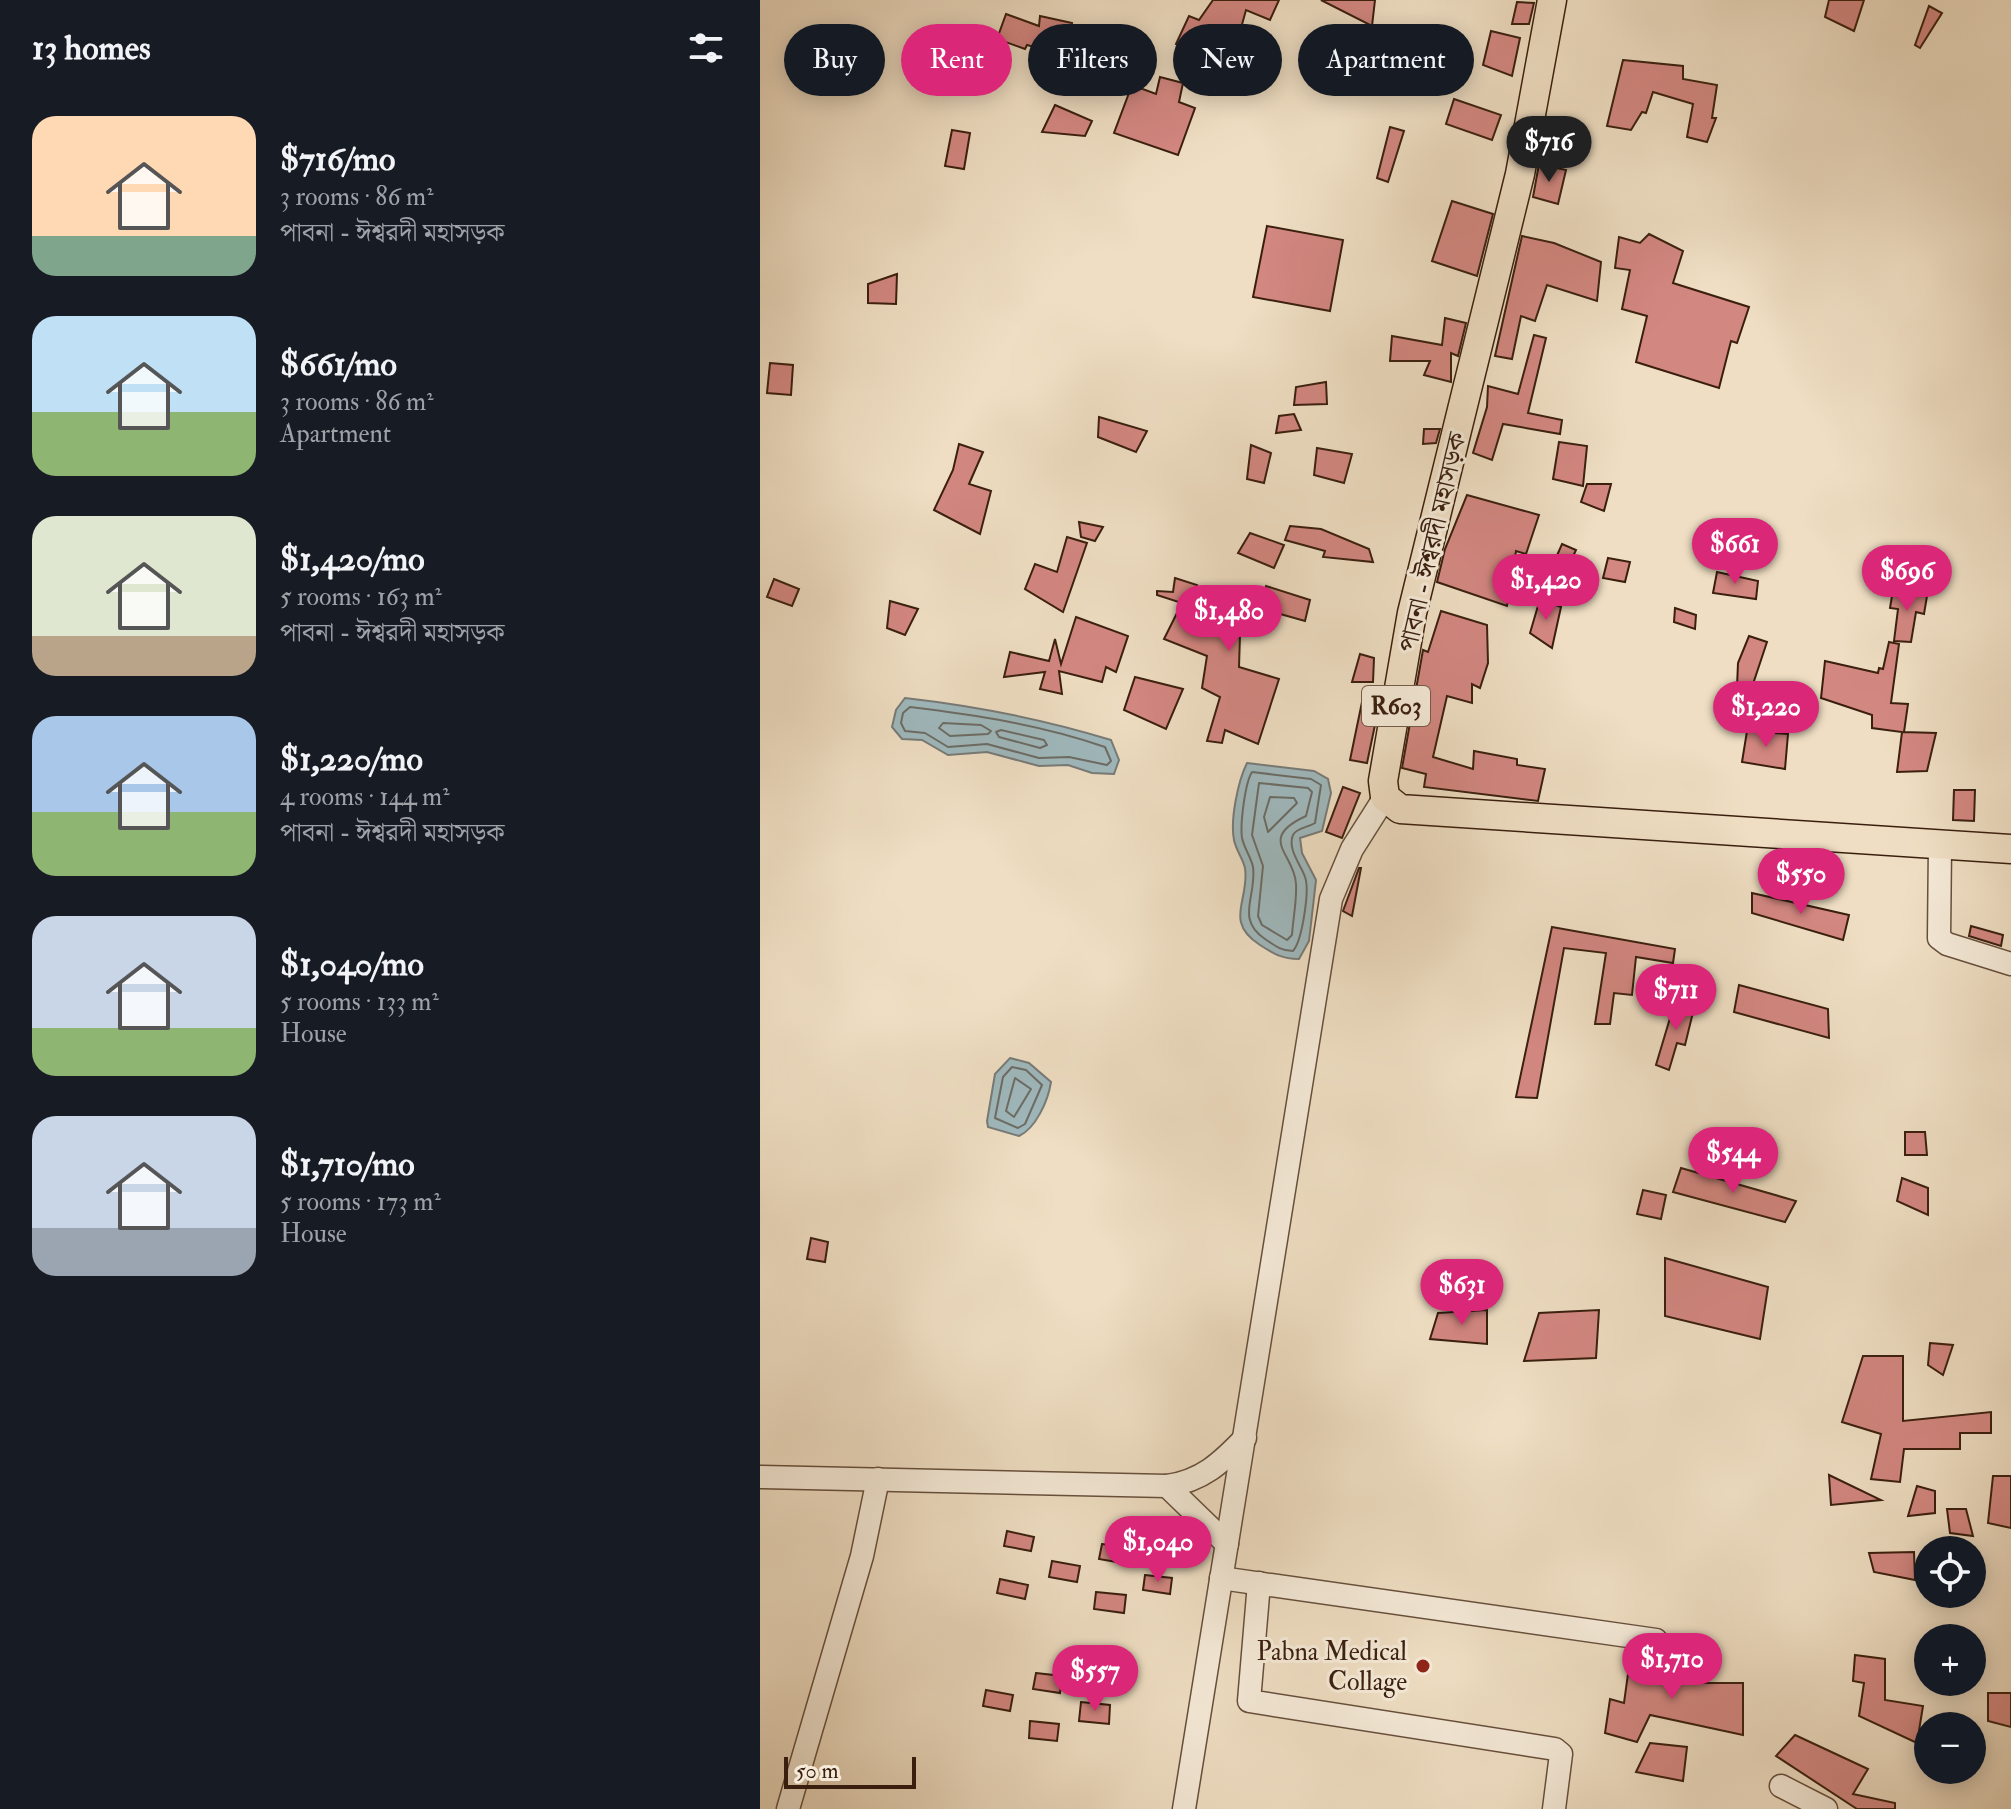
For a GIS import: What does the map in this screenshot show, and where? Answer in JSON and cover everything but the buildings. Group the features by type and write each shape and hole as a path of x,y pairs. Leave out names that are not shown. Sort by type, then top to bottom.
{"main road":[{"name":"পাবনা - ঈশ্বরদী মহাসড়ক","path":"1385,797 1383,781 1412,613 1520,174 1552,0"},
{"path":"1385,797 1400,809 2011,849"}],"street":[{"path":"1184,1809 1331,899 1352,849 1385,797"},
{"path":"1940,846 1939,938 1947,944 2011,964"},
{"path":"760,1477 1167,1486 1189,1483 1217,1468 1245,1438"},
{"path":"788,1809 862,1556 878,1479"},
{"path":"1167,1486 1227,1544"},
{"path":"1221,1578 1656,1640"},
{"path":"1259,1583 1249,1701 1555,1749 1561,1754 1554,1809"},
{"path":"1781,1786 1826,1809"}],"water":[{"path":"905,698 1009,714 1085,732 1111,740 1119,760 1114,774 1092,773 1068,765 1039,766 987,752 948,755 922,740 902,739 892,727 896,710"},
{"path":"1247,763 1314,771 1328,779 1331,793 1322,831 1300,838 1302,853 1316,880 1309,941 1299,959 1278,955 1260,945 1249,936 1240,919 1246,880 1245,868 1234,840 1233,822 1238,790"},
{"path":"1010,1058 1029,1063 1051,1082 1040,1113 1031,1127 1019,1136 988,1127 987,1121 995,1074"}],"place":[{"name":"Pabna Medical Collage","path":"1423,1666"}]}
